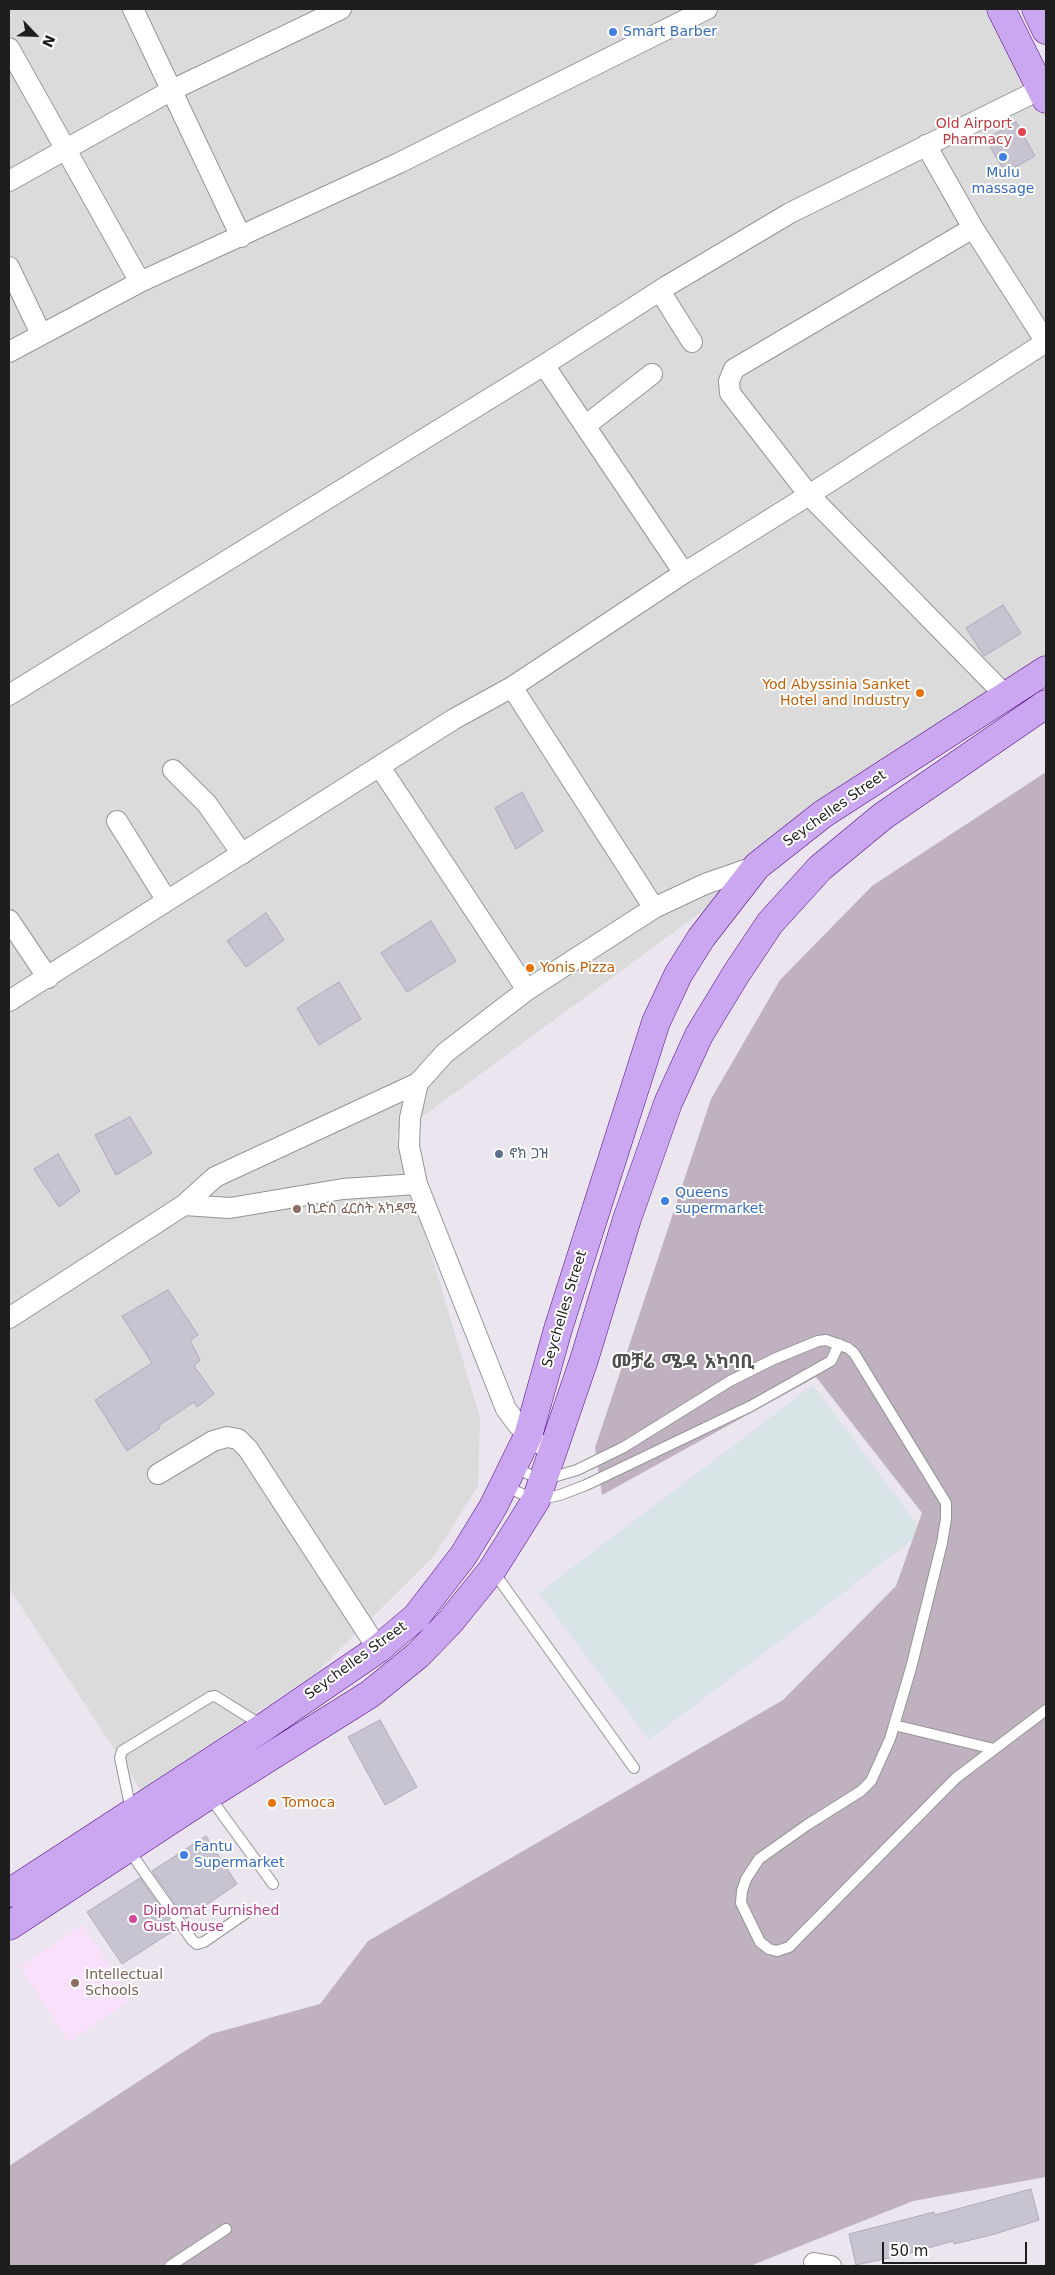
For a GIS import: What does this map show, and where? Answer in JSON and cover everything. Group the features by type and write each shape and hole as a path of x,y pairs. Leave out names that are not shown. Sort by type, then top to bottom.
{"main road":[{"path":"1001,9 1044,94"},
{"path":"1036,9 1046,30"},
{"name":"Seychelles Street","path":"9,1893 264,1727 378,1649 416,1617 463,1556 493,1507 528,1436 566,1301 656,1022 678,975 701,938 757,866 823,814 1046,670"},
{"path":"9,1926 209,1795 370,1694 418,1655 450,1622 492,1570 544,1478 596,1324 627,1219 668,1102 699,1035 736,974 770,923 820,868 883,816 1046,704"}],"street":[{"path":"133,9 241,237"},
{"path":"9,181 172,90 341,9"},
{"path":"9,352 140,282 399,163 707,9"},
{"path":"9,48 140,282"},
{"path":"9,695 544,366 660,290 790,213 926,145 1044,94"},
{"path":"9,1001 454,719 512,687 684,573 1046,342 974,228 926,145"},
{"path":"974,228 734,369 729,381 730,393 809,495 1006,696"},
{"path":"9,267 41,334"},
{"path":"660,290 692,342"},
{"path":"544,366 684,573"},
{"path":"584,426 652,374"},
{"path":"512,687 654,908"},
{"path":"380,767 527,990"},
{"path":"173,770 207,804 242,854"},
{"path":"118,821 167,901"},
{"path":"9,1318 184,1205 215,1177 418,1083 445,1053 527,990 654,908 705,884 757,866"},
{"path":"9,920 48,978"},
{"path":"418,1083 410,1118 409,1146 417,1184 506,1409 528,1436 544,1478"},
{"path":"184,1205 230,1208 343,1189 417,1184"},
{"path":"158,1474 213,1441 227,1437 238,1439 248,1449 378,1649"}],"lane":[{"path":"508,1477 544,1478 577,1470 624,1447 730,1381 774,1359 818,1341 826,1340 839,1344 854,1353 946,1503 946,1519 942,1542 894,1725 880,1762 870,1781 861,1791 759,1858 746,1879 742,1891 742,1902 760,1942 769,1949 777,1951 789,1947 956,1778 1046,1710"},
{"path":"508,1477 544,1478 560,1495 586,1486 750,1406 832,1362 839,1344"},
{"path":"492,1570 634,1768"},
{"path":"131,1813 120,1758 122,1751 210,1697 215,1696 264,1727"},
{"path":"894,1725 994,1749"},
{"path":"209,1795 273,1884"},
{"path":"127,1848 192,1940 197,1944 204,1942 246,1913"},
{"path":"170,2266 226,2230"}],"shaded area":[{"path":"9,9 994,9 1046,115 1046,659 396,1136 480,1418 478,1486 434,1556 316,1673 141,1790 9,1588"},
{"path":"1046,772 1046,2177 913,2201 750,2266 9,2266 9,2166 211,2034 320,2004 368,1941 783,1700 896,1586 922,1513 816,1377 602,1495 595,1448 711,1099 780,980 872,886"},
{"path":"813,1385 923,1532 649,1740 539,1593"},
{"name":"Intellectual Schools","path":"83,1924 131,1999 69,2043 20,1967"}],"building":[{"path":"1016,122 1035,156 1005,173 986,139"},
{"path":"1003,605 1021,633 984,656 966,628"},
{"path":"522,792 543,831 516,849 495,808"},
{"path":"266,913 284,940 246,967 227,941"},
{"path":"431,921 456,961 407,992 381,953"},
{"path":"339,982 361,1019 319,1045 297,1008"},
{"path":"130,1117 152,1153 116,1175 95,1135"},
{"path":"58,1154 80,1191 59,1207 34,1169"},
{"path":"168,1290 198,1335 190,1340 200,1360 194,1366 214,1394 197,1407 194,1402 158,1426 160,1428 127,1451 95,1400 152,1363 122,1316"},
{"path":"380,1720 417,1787 385,1805 348,1737"},
{"path":"206,1836 237,1884 186,1919 152,1871"},
{"name":"Diplomat Furnished Gust House","path":"140,1878 176,1929 122,1964 87,1912"},
{"path":"1031,2189 1039,2220 995,2234 954,2244 953,2241 903,2255 856,2265 849,2234 934,2212 935,2215"}],"place":[{"name":"Smart Barber","path":"613,32"},
{"name":"Old Airport Pharmacy","path":"1022,132"},
{"name":"Mulu massage","path":"1003,157"},
{"name":"Yod Abyssinia Sanket Hotel and Industry","path":"920,693"},
{"name":"Yonis Pizza","path":"530,968"},
{"name":"ኖክ ጋዝ","path":"499,1154"},
{"name":"Queens supermarket","path":"665,1201"},
{"name":"ኪድስ ፈርስት አካዳሚ","path":"297,1209"},
{"name":"Tomoca","path":"272,1803"},
{"name":"Fantu Supermarket","path":"184,1855"},
{"name":"Diplomat Furnished Gust House","path":"133,1919"},
{"name":"Intellectual Schools","path":"75,1983"}],"district":[{"name":"መቻሬ ሜዳ አካባቢ","path":"683,1363"}]}
